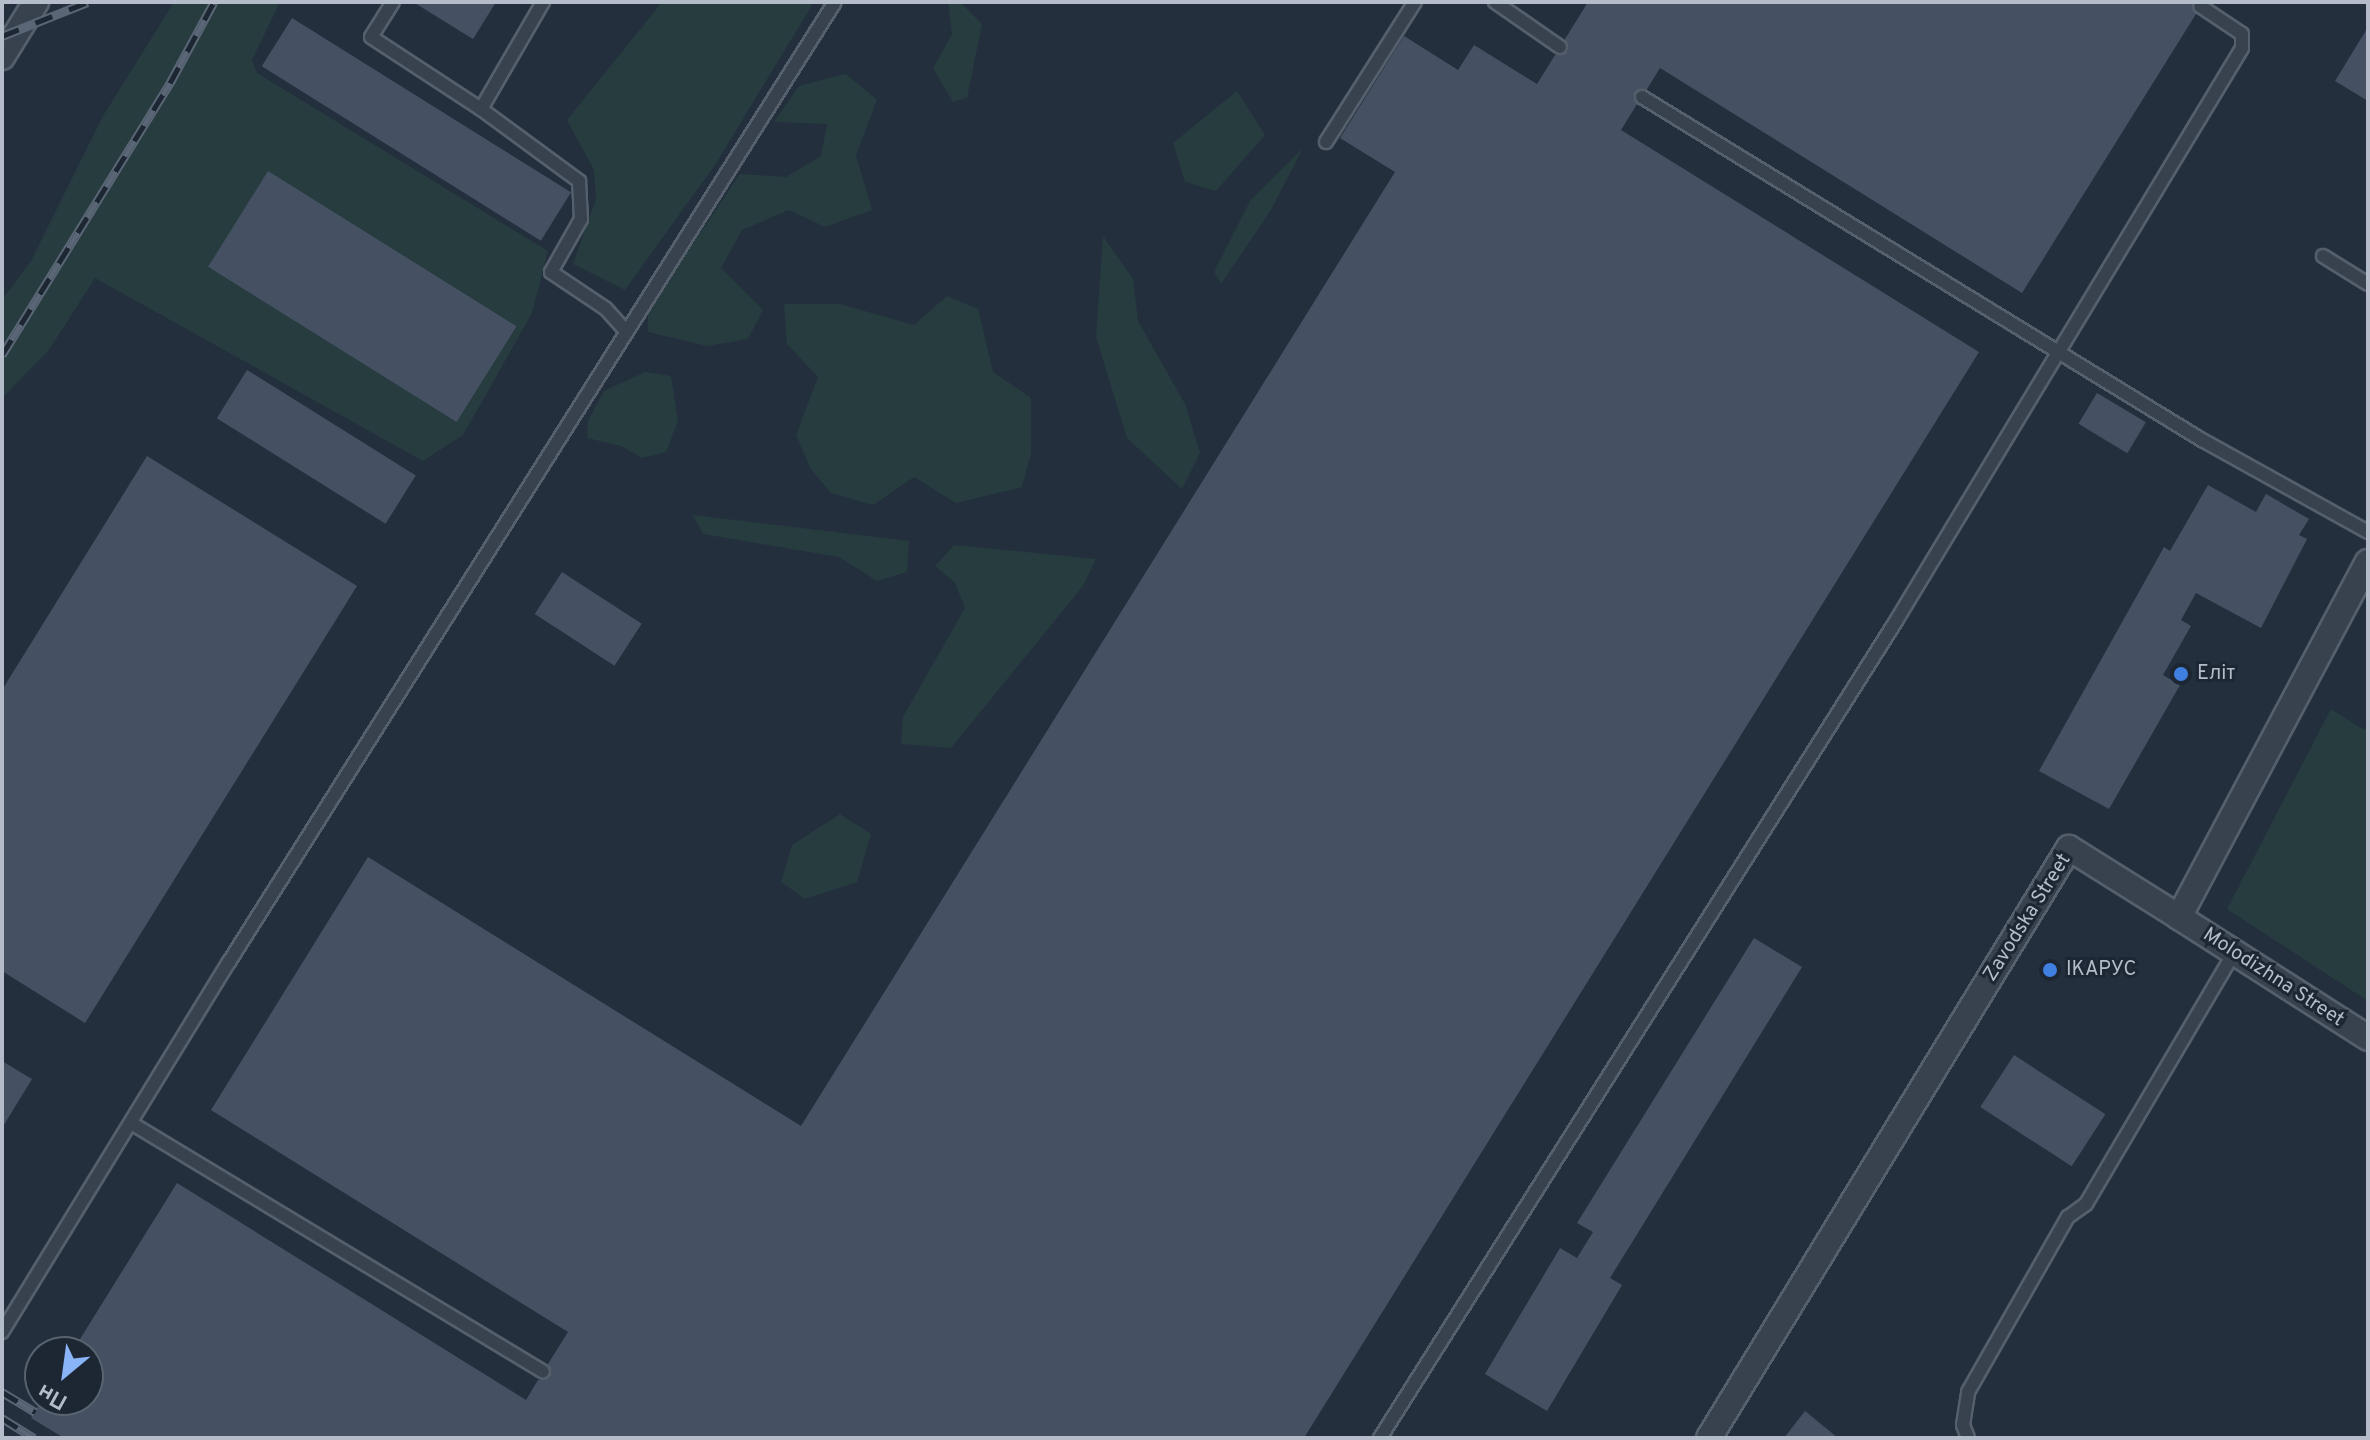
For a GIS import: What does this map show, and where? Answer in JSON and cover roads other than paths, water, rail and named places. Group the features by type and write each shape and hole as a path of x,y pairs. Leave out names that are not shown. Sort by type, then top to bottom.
{"street":[{"path":"2,57 36,2"},
{"path":"2179,917 2368,562"},
{"name":"Zavodska Street","path":"1709,1438 2069,848 2179,917"},
{"name":"Molodizhna Street","path":"2179,917 2368,1038"}],"lane":[{"path":"393,2 371,37 481,109 579,181 581,219 551,272 606,309 626,331"},
{"path":"481,109 543,2"},
{"path":"2,1332 626,331 835,2"},
{"path":"1326,142 1415,2"},
{"path":"1495,2 1560,47"},
{"path":"1380,1438 2059,355 2242,48 2242,34 2200,6"},
{"path":"1642,97 2059,355 2368,532"},
{"path":"2323,256 2368,284"},
{"path":"1968,1438 1963,1425 1968,1392 2068,1217 2086,1204 2233,954"},
{"path":"131,1123 543,1372"}],"railway":[{"path":"2,36 88,2"},
{"path":"2,355 170,83 214,2"},
{"path":"2,1392 24,1405"},
{"path":"2,1418 34,1438"}],"place":[{"name":"Еліт","path":"2181,674"},
{"name":"ІКАРУС","path":"2050,970"}]}
